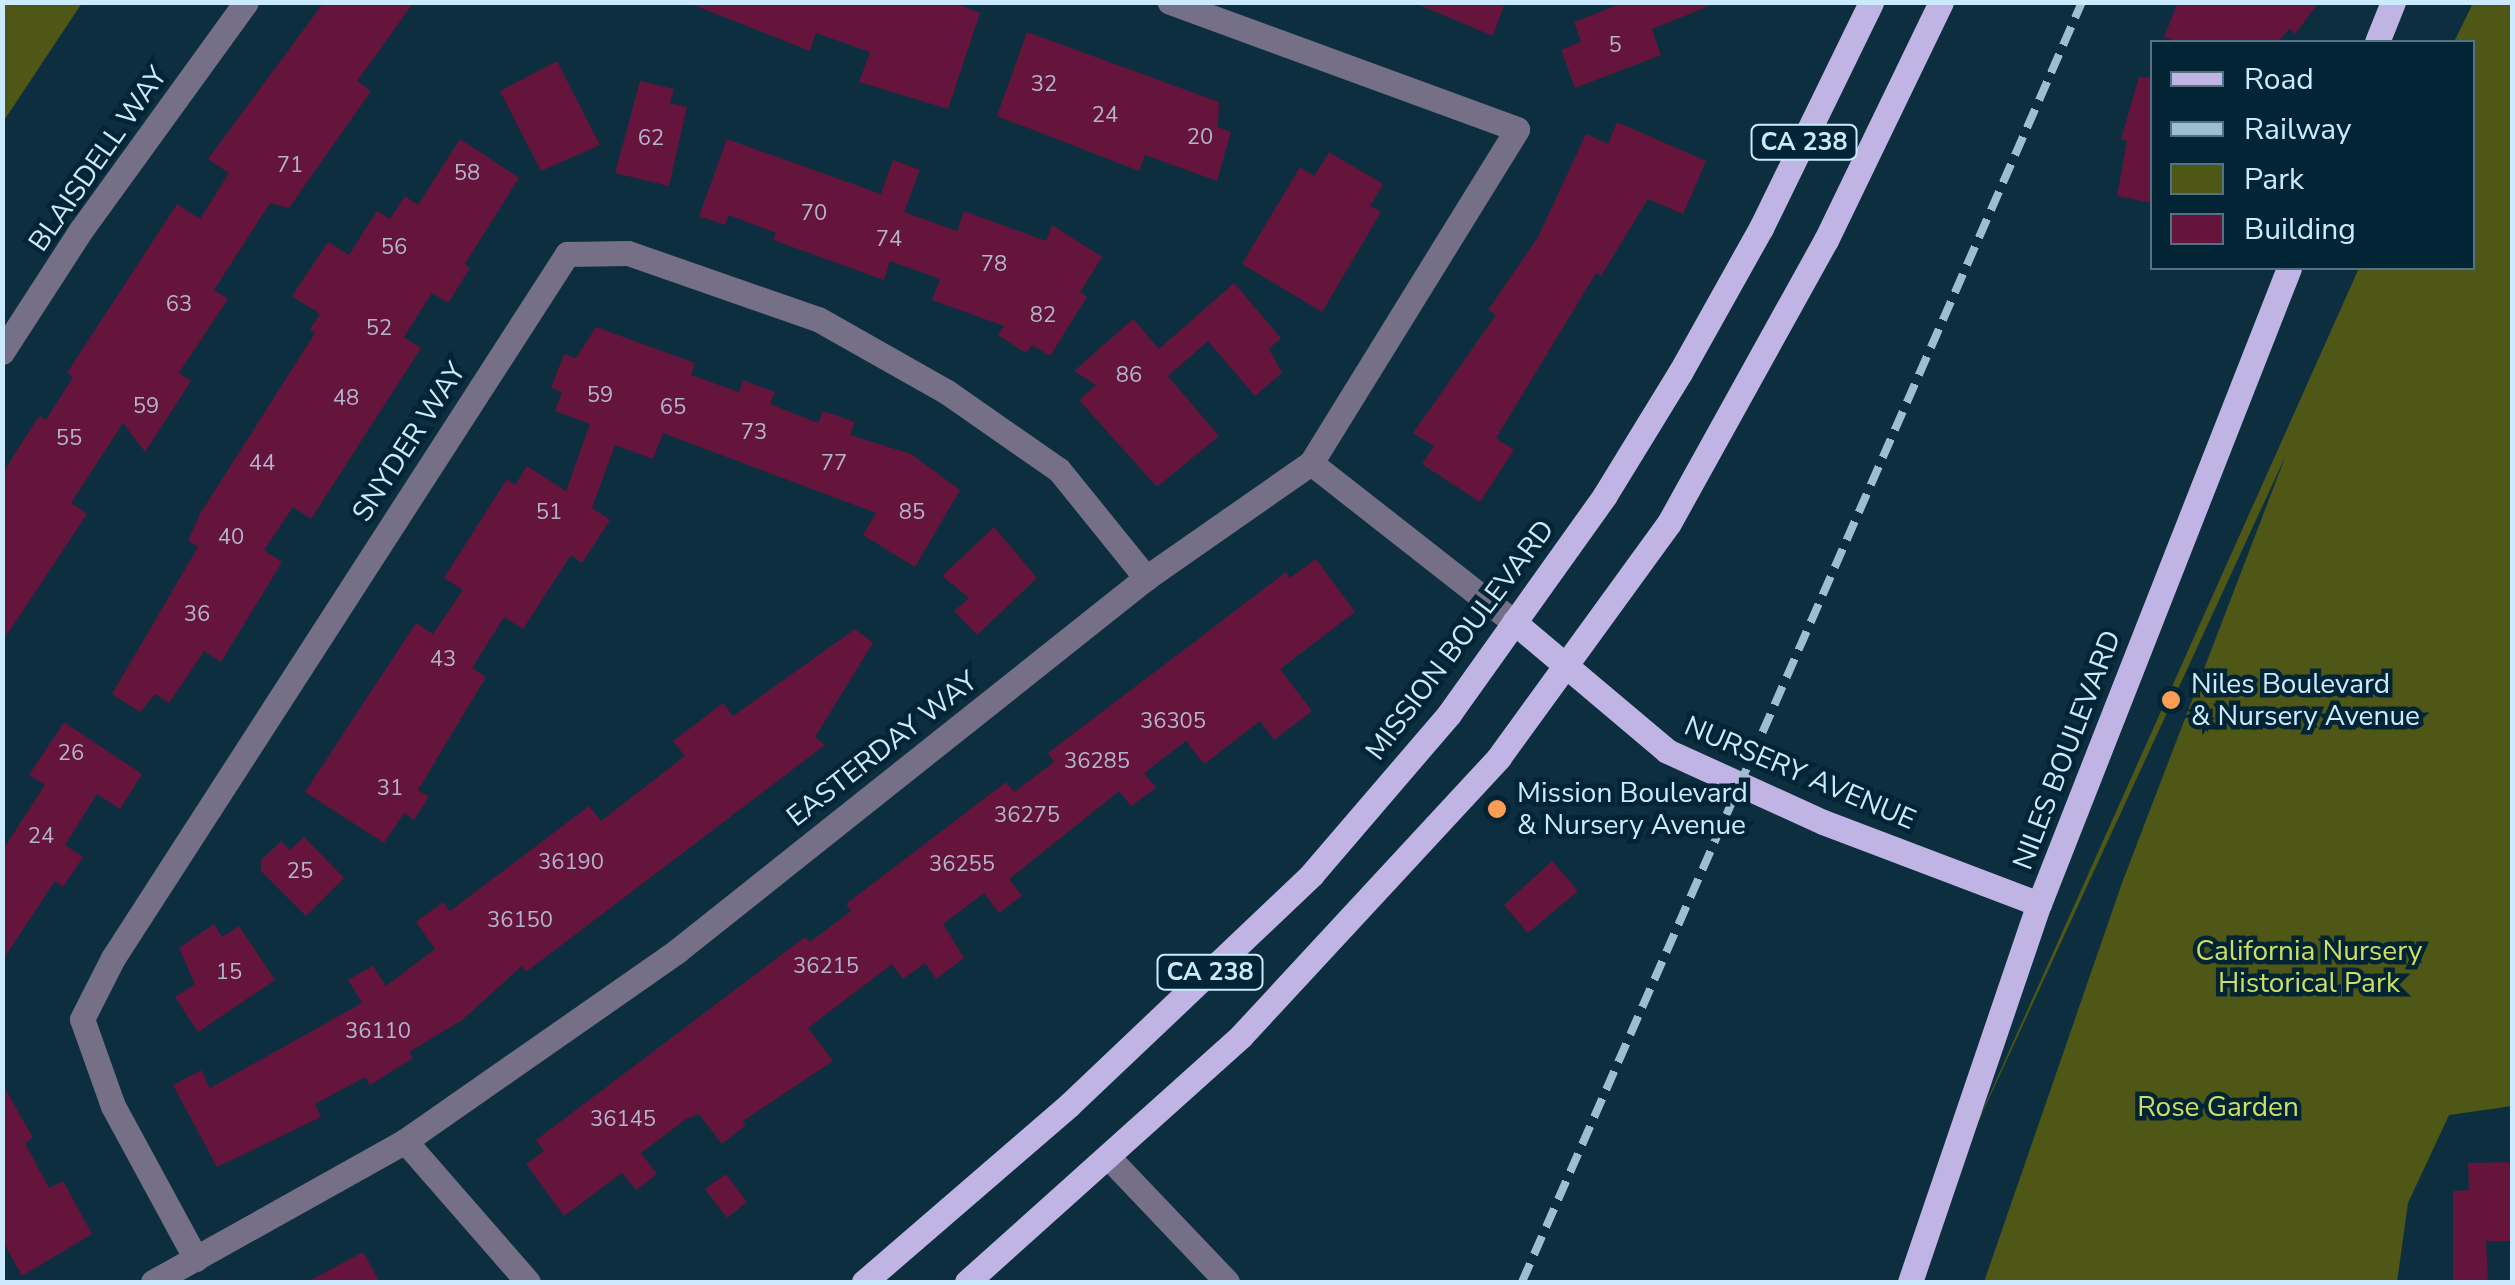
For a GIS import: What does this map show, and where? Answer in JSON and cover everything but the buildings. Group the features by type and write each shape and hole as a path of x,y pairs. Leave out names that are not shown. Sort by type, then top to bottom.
{"main road":[{"name":"MISSION BOULEVARD","path":"864,1282 1069,1105 1312,874 1449,714 1681,371 1761,228 1871,2"},
{"name":"CA 238","path":"968,1282 1110,1160 1369,903 1499,757 1668,523 1752,380 1941,2"},
{"path":"2378,40 2393,2"},
{"name":"NILES BOULEVARD","path":"1914,1275 2038,904 2288,270"},
{"name":"NURSERY AVENUE","path":"1514,622 1667,751 1822,822 2038,904"}],"street":[{"name":"BLAISDELL WAY","path":"2,352 246,2"},
{"name":"EASTERDAY WAY","path":"153,1282 405,1141 677,951 1146,578 1310,463 1517,129 1170,2"},
{"name":"SNYDER WAY","path":"196,1259 113,1106 82,1019 113,958 567,254 628,253 818,319 947,392 1060,470 1146,578"},
{"path":"1310,463 1514,622"},
{"path":"405,1141 528,1282"},
{"path":"1110,1160 1227,1282"}],"green space":[{"path":"2,3 82,3 3,122"},
{"name":"California Nursery Historical Park","path":"2473,3 2512,3 2512,1106 2449,1115 2408,1203 2397,1282 1984,1282 2122,883 2286,455 1956,1170 2358,270 2475,270 2475,40 2455,40"}],"railway":[{"path":"1522,1282 2082,2"}],"place":[{"name":"Niles Boulevard & Nursery Avenue","path":"2171,700"},
{"name":"Mission Boulevard & Nursery Avenue","path":"1497,809"}],"park label":[{"name":"Rose Garden","path":"2218,1107"}]}
